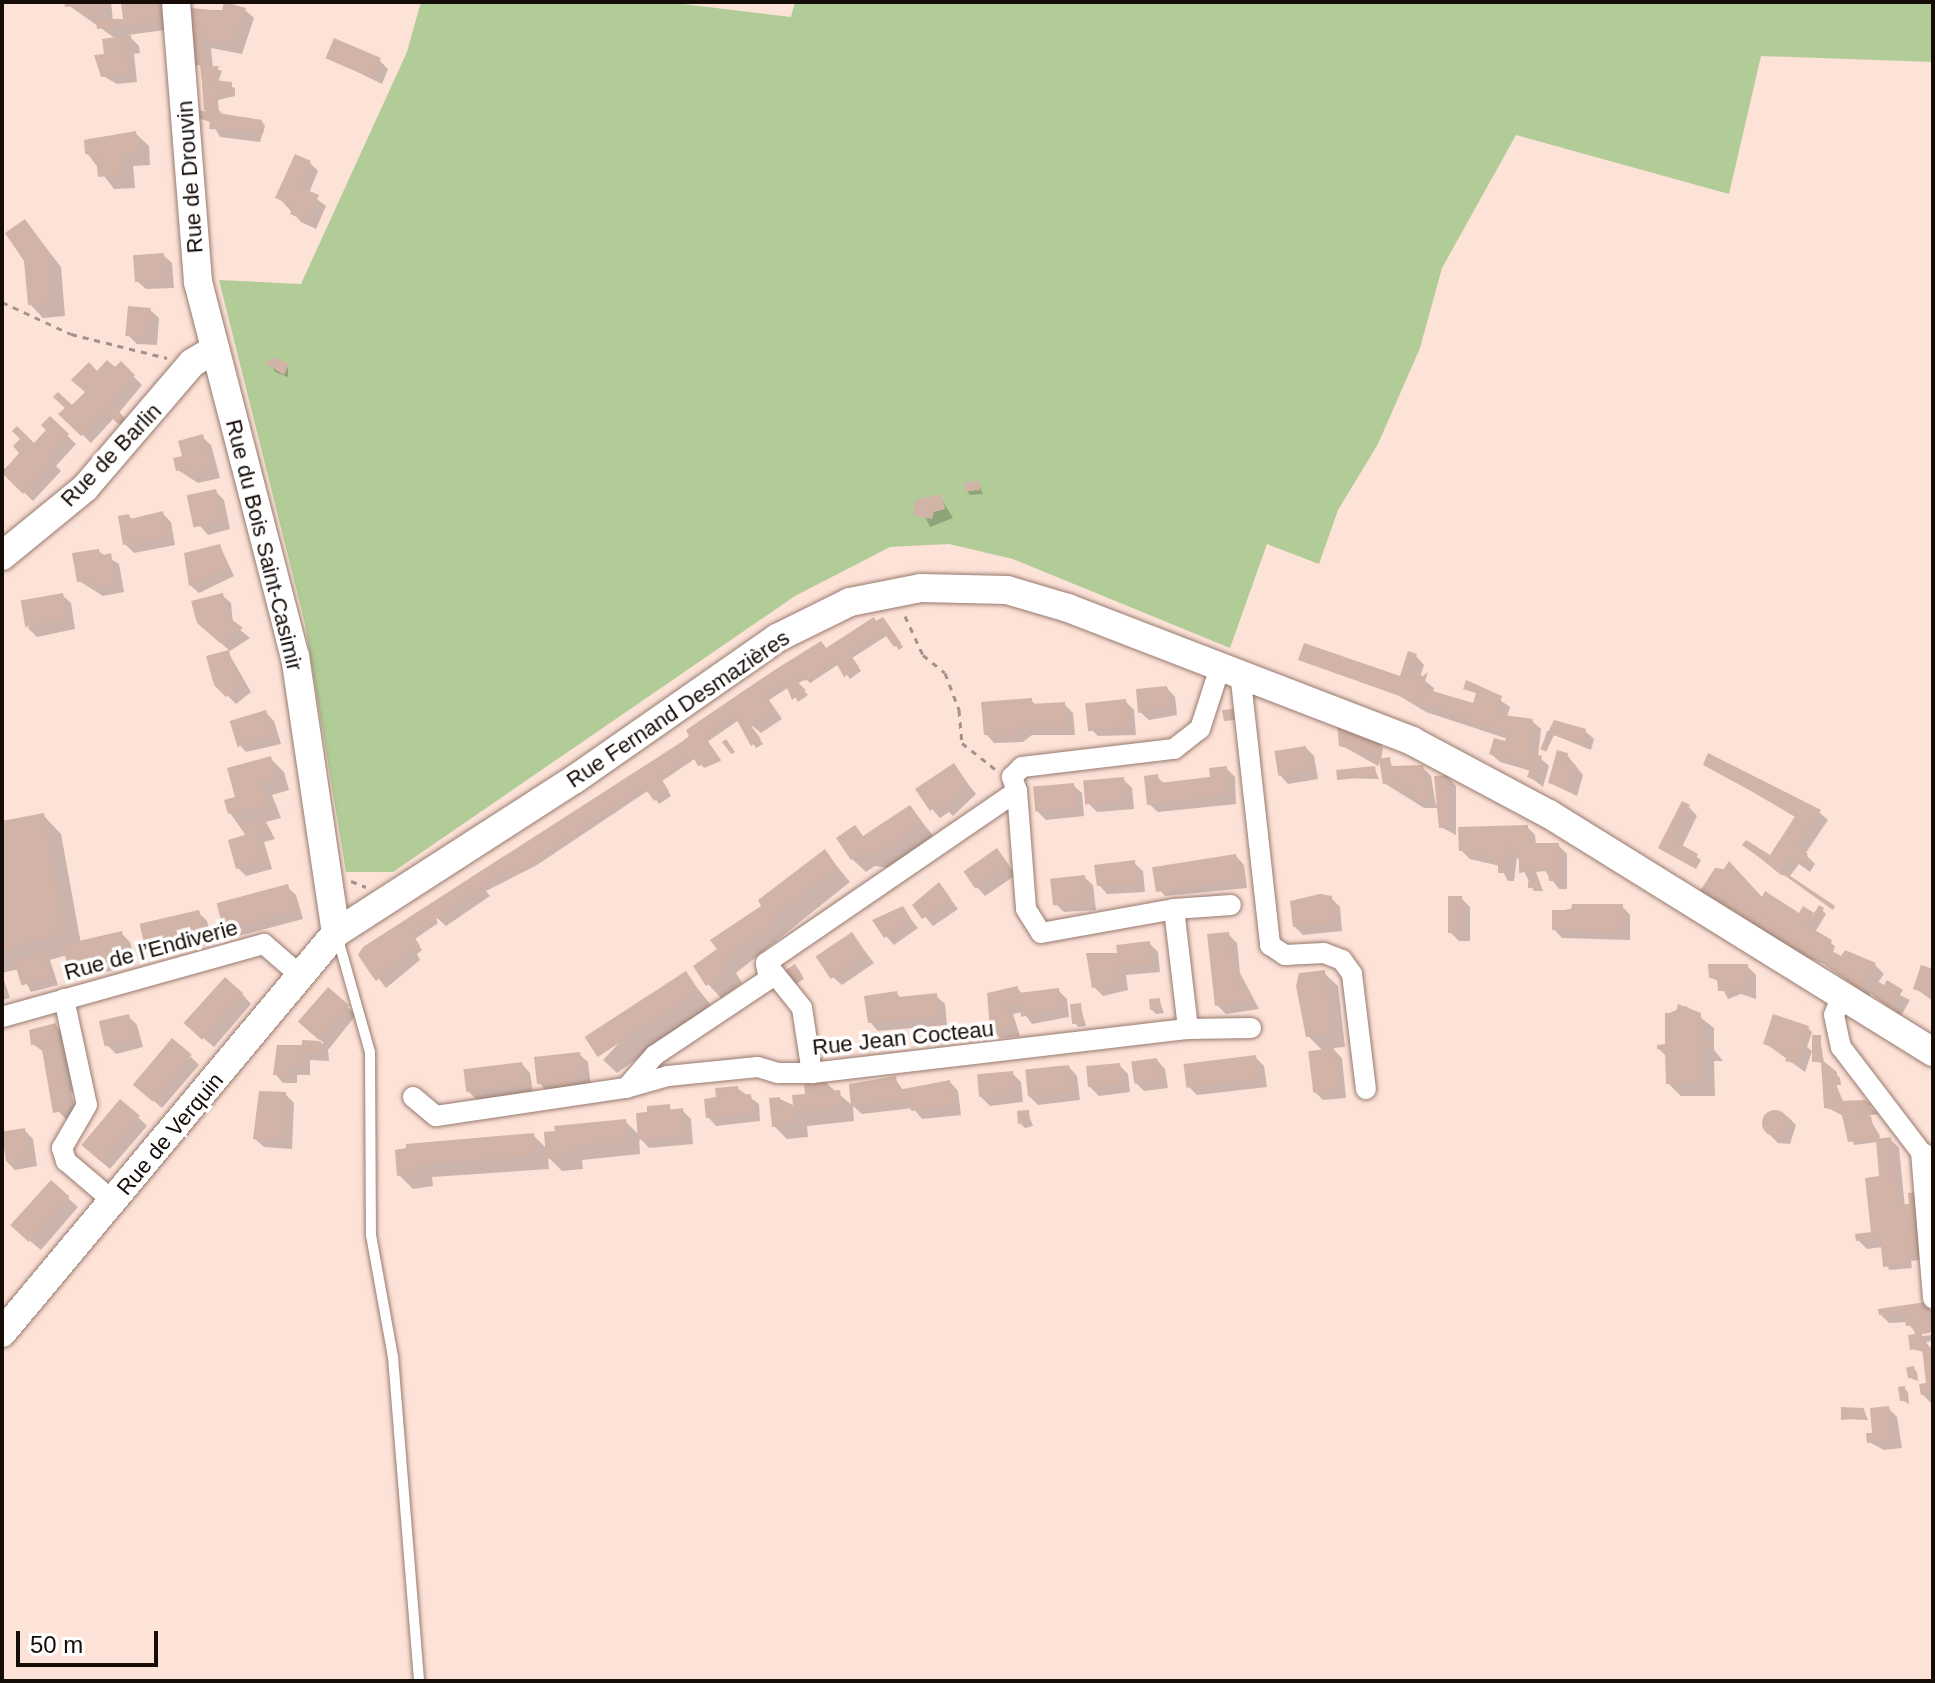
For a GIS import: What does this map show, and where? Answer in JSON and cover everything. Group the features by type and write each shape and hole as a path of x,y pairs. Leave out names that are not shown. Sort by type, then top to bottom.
{"street":[{"name":"Rue de Drouvin","path":"176,2 198,282 215,349"},
{"name":"Rue de Barlin","path":"2,556 95,478 186,372 215,349"},
{"name":"Rue du Bois Saint-Casimir","path":"215,349 295,656 336,933"},
{"name":"Rue Fernand Desmazières","path":"336,933 575,779 777,638 850,602 921,588 1007,590 1354,715 1480,773 1933,1052"},
{"path":"1230,668 1200,729 1174,749 1022,767 1012,777 1017,791 1026,909 1041,933 1174,909 1231,905"},
{"path":"1230,668 1270,945 1285,955 1324,953 1342,960 1352,974 1366,1089"},
{"path":"766,963 1017,791"},
{"path":"1174,909 1188,1029"},
{"name":"Rue de Verquin","path":"2,1333 336,933"},
{"name":"Rue de l’Endiverie","path":"2,1017 264,944 302,977"},
{"path":"766,963 802,1008 812,1073"},
{"path":"626,1088 655,1055 769,979 766,963"},
{"path":"1841,997 1834,1015 1841,1047 1927,1156 1933,1299"},
{"path":"64,999 87,1105 62,1148 66,1161 113,1201"},
{"name":"Rue Jean Cocteau","path":"413,1097 436,1116 626,1088 668,1076 758,1067 778,1073 812,1073 1188,1029 1251,1028"}],"lane":[{"path":"336,933 370,1052 371,1235 393,1357 419,1681"}],"path":[{"path":"2,302 71,334 163,356 186,372"},
{"path":"892,594 923,655 945,673 967,751 996,770 1022,767"}],"green space":[{"path":"421,2 666,2 791,17 795,2 1933,2 1933,62 1761,56 1729,194 1516,135 1442,268 1420,348 1378,444 1338,510 1319,564 1267,544 1230,648 1013,559 949,544 890,547 795,596 393,872 346,872 305,624 219,280 301,284 407,52"}],"building":[{"path":"64,2 104,2 105,13 83,16 82,5 65,7"},
{"path":"162,2 164,21 97,29 96,22 102,19 123,19 121,3"},
{"path":"224,2 246,8 233,46 204,40 206,64 194,66 191,8 222,11"},
{"path":"131,35 132,45 126,45 129,74 101,77 94,55 104,54 102,39"},
{"path":"334,38 381,58 372,78 325,58"},
{"path":"219,66 214,80 232,82 232,92 215,97 216,108 222,113 204,110 201,67"},
{"path":"197,110 262,120 264,132 209,129 210,120 198,119"},
{"path":"136,131 138,152 121,154 122,175 98,177 96,156 85,154 84,140"},
{"path":"295,154 311,161 300,187 319,195 307,221 290,214 294,206 275,198"},
{"path":"25,219 49,252 52,303 28,305 24,261 5,233"},
{"path":"164,253 166,280 135,282 133,255"},
{"path":"128,306 151,308 148,338 125,336"},
{"path":"273,357 289,364 284,375 265,363"},
{"path":"107,360 115,367 121,361 135,375 111,404 125,418 118,424 105,411 81,436 58,414 65,408 53,397 58,392 72,405 85,392 71,380 89,362 97,371"},
{"path":"50,416 69,434 49,456 54,461 23,494 2,473 19,453 13,446 20,439 12,431 17,426 34,443 46,430 41,425"},
{"path":"203,434 212,469 188,476 186,469 176,471 173,458 182,456 178,441"},
{"path":"979,481 980,490 965,492 964,483"},
{"path":"216,489 223,521 194,528 187,495"},
{"path":"941,494 945,509 934,512 932,519 914,516 915,500"},
{"path":"163,511 168,537 123,545 118,516 129,514 130,519"},
{"path":"220,544 227,567 189,586 184,553"},
{"path":"99,549 100,556 111,553 116,584 92,588 90,581 77,582 72,553"},
{"path":"63,593 68,620 25,627 21,600"},
{"path":"223,593 226,615 243,628 220,643 197,623 191,601"},
{"path":"874,617 876,621 883,617 901,643 894,647 883,632 850,654 859,667 844,677 835,661 805,681 801,676 795,680 806,690 792,700 785,683 766,696 775,710 751,726 761,739 751,746 735,717 705,737 721,760 698,766 692,755 660,777 669,791 654,801 644,787 511,877 507,871 413,935 420,946 379,973 382,976 376,981 370,973 358,955 363,947 683,741 689,736 686,730 773,671 821,641 826,648"},
{"path":"1304,643 1400,676 1408,651 1417,654 1410,672 1423,676 1428,672 1423,688 1473,703 1476,693 1463,689 1466,680 1502,696 1497,714 1533,719 1529,752 1542,756 1534,780 1527,777 1531,766 1489,754 1494,738 1505,741 1507,734 1298,660"},
{"path":"229,650 234,673 244,682 226,697 214,685 206,656"},
{"path":"1167,686 1169,706 1138,713 1136,689"},
{"path":"1032,698 1032,704 1065,702 1067,727 1023,727 1014,734 984,735 981,702"},
{"path":"1126,699 1129,727 1088,731 1085,703"},
{"path":"1233,709 1235,720 1224,721 1222,710"},
{"path":"266,710 274,736 238,747 230,721"},
{"path":"1554,720 1586,729 1582,743 1550,734 1545,751 1540,749"},
{"path":"1337,722 1382,744 1377,757 1339,746"},
{"path":"726,739 735,752 731,754 722,742"},
{"path":"1306,746 1310,771 1278,776 1274,751"},
{"path":"1557,750 1568,753 1566,762 1576,765 1569,788 1548,783"},
{"path":"1708,753 1821,810 1796,846 1808,854 1801,865 1789,857 1780,869 1835,906 1833,910 1742,845 1746,840 1770,855 1796,815 1703,765"},
{"path":"271,756 276,777 260,781 269,805 228,814 224,800 235,797 227,768"},
{"path":"1390,757 1391,766 1423,765 1429,800 1413,800 1412,790 1394,790 1393,782 1383,784 1379,759"},
{"path":"954,763 968,784 943,809 940,804 930,811 915,789"},
{"path":"1227,766 1228,796 1147,805 1144,776 1158,774 1159,783 1210,777 1209,768"},
{"path":"1375,766 1376,776 1337,780 1336,770"},
{"path":"1448,775 1448,828 1439,828 1434,776"},
{"path":"1124,777 1126,801 1085,804 1083,781"},
{"path":"1074,783 1076,808 1035,811 1033,787"},
{"path":"1682,801 1690,805 1673,840 1698,854 1692,867 1658,848"},
{"path":"910,805 923,823 876,855 861,853 851,860 836,838 855,825 863,836"},
{"path":"44,813 65,933 2,951 2,821"},
{"path":"264,817 268,830 257,833 265,861 236,869 228,840 245,835 241,823"},
{"path":"1528,825 1528,843 1559,843 1559,881 1549,881 1548,868 1519,873 1519,853 1509,852 1509,843 1506,873 1498,873 1498,859 1481,858 1481,851 1459,851 1458,827"},
{"path":"997,848 1009,865 975,889 963,872"},
{"path":"825,849 838,868 771,920 774,925 724,959 730,969 706,986 693,966 717,949 710,940 761,906 758,900"},
{"path":"1236,854 1240,879 1156,892 1152,867"},
{"path":"1135,860 1137,884 1097,886 1094,865"},
{"path":"1729,861 1762,897 1765,891 1799,913 1803,906 1814,913 1806,925 1832,940 1825,964 1700,891 1715,868 1724,869"},
{"path":"1085,875 1088,902 1053,906 1050,879"},
{"path":"1528,881 1540,881 1540,888 1528,888"},
{"path":"939,882 951,899 922,919 912,905"},
{"path":"288,884 295,911 224,930 217,903"},
{"path":"1320,894 1332,896 1335,923 1293,927 1290,901"},
{"path":"1448,896 1462,896 1462,933 1448,933"},
{"path":"1572,904 1623,904 1622,933 1552,930 1552,910 1571,910"},
{"path":"1819,905 1824,908 1818,918 1813,915"},
{"path":"903,906 911,919 884,938 872,920"},
{"path":"199,910 205,935 145,949 140,924"},
{"path":"122,931 128,956 68,970 63,945"},
{"path":"852,932 867,954 831,979 816,957"},
{"path":"1229,932 1233,968 1238,968 1240,990 1250,991 1251,1001 1215,1006 1207,934"},
{"path":"1150,941 1152,964 1118,967 1120,982 1092,988 1086,953 1117,953 1116,945"},
{"path":"1845,950 1876,963 1860,990 1825,965 1834,952 1841,956"},
{"path":"44,952 51,977 21,986 14,961"},
{"path":"795,964 802,975 791,982 784,971"},
{"path":"1708,964 1748,964 1749,991 1718,991 1717,978 1709,978"},
{"path":"1921,965 1933,969 1933,996 1913,989"},
{"path":"1325,970 1332,1034 1306,1037 1296,986 1299,973"},
{"path":"686,971 699,991 598,1057 585,1037"},
{"path":"225,977 244,994 202,1040 184,1023"},
{"path":"1887,980 1903,990 1891,1009 1870,993 1877,981 1884,985"},
{"path":"1018,986 1018,993 1059,988 1061,1008 1021,1017 1020,1004 1006,1005 1013,1027 990,1030 987,993"},
{"path":"328,987 349,1005 319,1040 298,1022"},
{"path":"897,991 898,997 937,993 939,1017 868,1023 864,996"},
{"path":"1160,998 1161,1009 1150,1010 1149,999"},
{"path":"1081,1003 1083,1023 1072,1024 1070,1004"},
{"path":"1678,1004 1701,1013 1702,1044 1710,1043 1710,1048 1702,1048 1702,1083 1666,1084 1665,1049 1657,1049 1657,1045 1665,1044 1665,1013 1676,1013"},
{"path":"129,1014 135,1039 105,1046 99,1021"},
{"path":"1773,1014 1809,1026 1797,1064 1785,1061 1788,1052 1763,1044"},
{"path":"56,1023 69,1110 53,1113 41,1044 31,1045 29,1030"},
{"path":"1812,1035 1821,1035 1821,1059 1837,1072 1837,1101 1865,1100 1872,1106 1861,1107 1863,1118 1871,1116 1876,1139 1848,1142 1841,1111 1824,1108 1821,1061 1812,1062"},
{"path":"172,1038 192,1055 153,1101 133,1085"},
{"path":"302,1040 321,1041 321,1053 302,1053 302,1067 289,1067 289,1075 273,1075 277,1045 302,1045"},
{"path":"1334,1048 1339,1090 1313,1093 1308,1051"},
{"path":"580,1052 583,1078 571,1080 572,1085 537,1084 534,1057"},
{"path":"1256,1055 1259,1079 1186,1088 1184,1064"},
{"path":"1157,1058 1160,1080 1134,1083 1131,1062"},
{"path":"522,1062 525,1085 466,1092 463,1069"},
{"path":"1120,1063 1122,1084 1088,1087 1086,1066"},
{"path":"1069,1065 1072,1092 1028,1096 1025,1070"},
{"path":"1013,1071 1015,1094 979,1097 977,1074"},
{"path":"896,1076 898,1090 950,1080 953,1106 911,1111 909,1100 851,1106 849,1084"},
{"path":"827,1081 828,1091 840,1090 842,1108 794,1113 795,1124 772,1127 769,1098 780,1097 781,1106 793,1105 792,1095 805,1094 804,1084"},
{"path":"738,1086 739,1095 751,1094 753,1113 706,1118 704,1099 716,1097 715,1088"},
{"path":"259,1091 286,1092 284,1141 253,1139"},
{"path":"120,1099 140,1116 101,1162 81,1145"},
{"path":"670,1104 670,1110 683,1108 685,1136 638,1140 636,1113 647,1112 647,1106"},
{"path":"1029,1110 1030,1123 1018,1124 1017,1111"},
{"path":"1775,1110 1784,1114 1788,1123 1784,1132 1775,1136 1766,1132 1762,1123 1766,1114"},
{"path":"626,1119 628,1141 570,1147 570,1156 546,1159 544,1132 555,1131 554,1126"},
{"path":"25,1128 30,1158 7,1161 2,1132"},
{"path":"534,1133 536,1156 420,1165 421,1173 397,1176 395,1150 406,1148 406,1144"},
{"path":"1891,1137 1898,1205 1909,1204 1908,1193 1919,1192 1925,1255 1908,1252 1909,1265 1883,1267 1880,1238 1856,1241 1855,1234 1871,1232 1865,1178 1879,1176 1876,1139"},
{"path":"51,1180 70,1197 29,1242 10,1225"},
{"path":"1926,1302 1930,1333 1922,1334 1924,1348 1910,1350 1908,1335 1915,1334 1914,1325 1906,1326 1904,1314 1879,1315 1878,1309"},
{"path":"1931,1347 1933,1394 1921,1395 1919,1384 1926,1383 1922,1348"},
{"path":"1914,1366 1916,1377 1908,1378 1906,1367"},
{"path":"1905,1386 1906,1401 1900,1401 1898,1387"},
{"path":"1889,1406 1894,1440 1867,1443 1866,1433 1872,1433 1870,1408"},
{"path":"1841,1407 1864,1408 1865,1417 1841,1420"}]}
